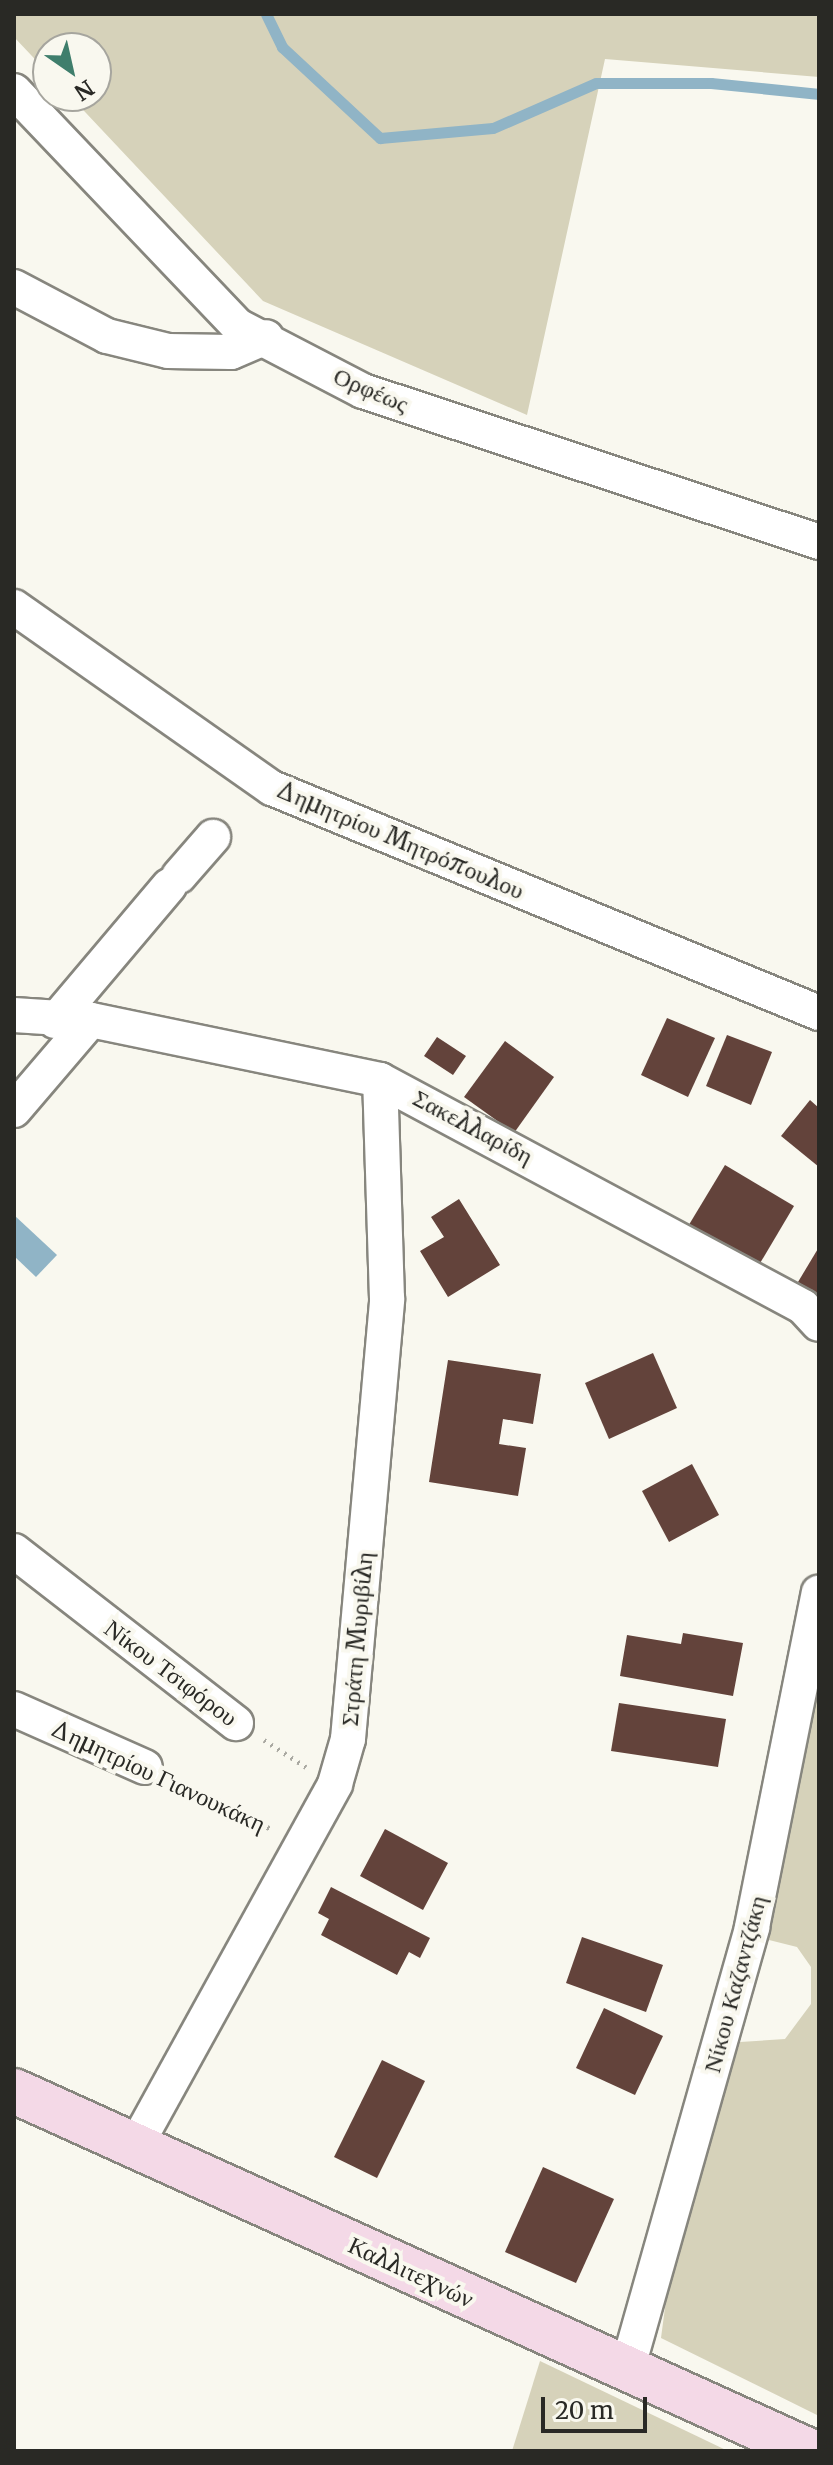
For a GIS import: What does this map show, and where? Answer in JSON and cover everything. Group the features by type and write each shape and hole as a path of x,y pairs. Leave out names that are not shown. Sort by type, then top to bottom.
{"street":[{"name":"Ορφέως","path":"14,91 197,291 238,326 266,337 363,391 819,542"},
{"path":"14,287 107,336 168,351 231,352 266,337"},
{"name":"Δημητρίου Μητρόπουλου","path":"14,607 272,788 819,1013"},
{"path":"55,1021 213,837"},
{"name":"Σακελλαρίδη","path":"14,1015 55,1021 91,1020 332,1064 380,1080 431,1103 811,1316"},
{"path":"14,1110 91,1020"},
{"name":"Στράτη Μυριβίλη","path":"136,2145 335,1784 348,1739 387,1299 380,1080"},
{"name":"Νίκου Τσιφόρου","path":"14,1551 236,1723"},
{"name":"Νίκου Καζαντζάκη","path":"627,2370 752,1927 819,1593"},
{"name":"Δημητρίου Γιανουκάκη","path":"14,1709 145,1767"},
{"name":"Καλλιτεχνών","path":"14,2091 809,2451"}],"path":[{"name":"Νίκου Τσιφόρου","path":"236,1723 335,1784"},
{"name":"Δημητρίου Γιανουκάκη","path":"145,1767 302,1844"}],"shaded area":[{"path":"14,14 819,14 819,77 605,59 527,415 263,301 85,112 112,112 112,32 32,32 32,56 14,37"},
{"path":"819,1685 819,2416 661,2338 670,2270 740,2042 785,2039 811,2004 811,1967 797,1947 769,1940"},
{"path":"540,2361 728,2451 512,2451"}],"water":[{"path":"14,1215 57,1255 36,1277 14,1256"}],"building":[{"path":"667,1018 715,1038 688,1097 641,1075"},
{"path":"727,1035 772,1052 751,1105 706,1086"},
{"path":"437,1037 466,1056 453,1075 424,1056"},
{"path":"505,1041 554,1077 514,1133 464,1097"},
{"path":"810,1100 819,1108 819,1167 781,1136"},
{"path":"725,1165 794,1206 756,1270 687,1228"},
{"path":"459,1199 500,1265 448,1297 420,1251 444,1237 431,1217"},
{"path":"819,1247 819,1295 798,1282"},
{"path":"653,1353 677,1408 609,1439 585,1383"},
{"path":"448,1360 541,1374 533,1424 503,1419 499,1444 526,1448 518,1496 429,1482"},
{"path":"692,1464 719,1515 669,1542 642,1491"},
{"path":"683,1633 743,1643 733,1696 620,1676 627,1635 681,1644"},
{"path":"619,1703 726,1719 718,1767 611,1751"},
{"path":"385,1829 448,1863 423,1910 360,1876"},
{"path":"331,1887 430,1938 420,1958 409,1952 397,1975 321,1935 329,1919 318,1913"},
{"path":"582,1937 663,1965 646,2012 566,1983"},
{"path":"604,2008 663,2036 635,2095 576,2068"},
{"path":"382,2060 425,2081 377,2178 334,2157"},
{"path":"543,2167 614,2199 576,2283 505,2252"}],"waterway":[{"path":"266,14 282,47 380,138 493,128 596,83 711,83 819,94"}]}
